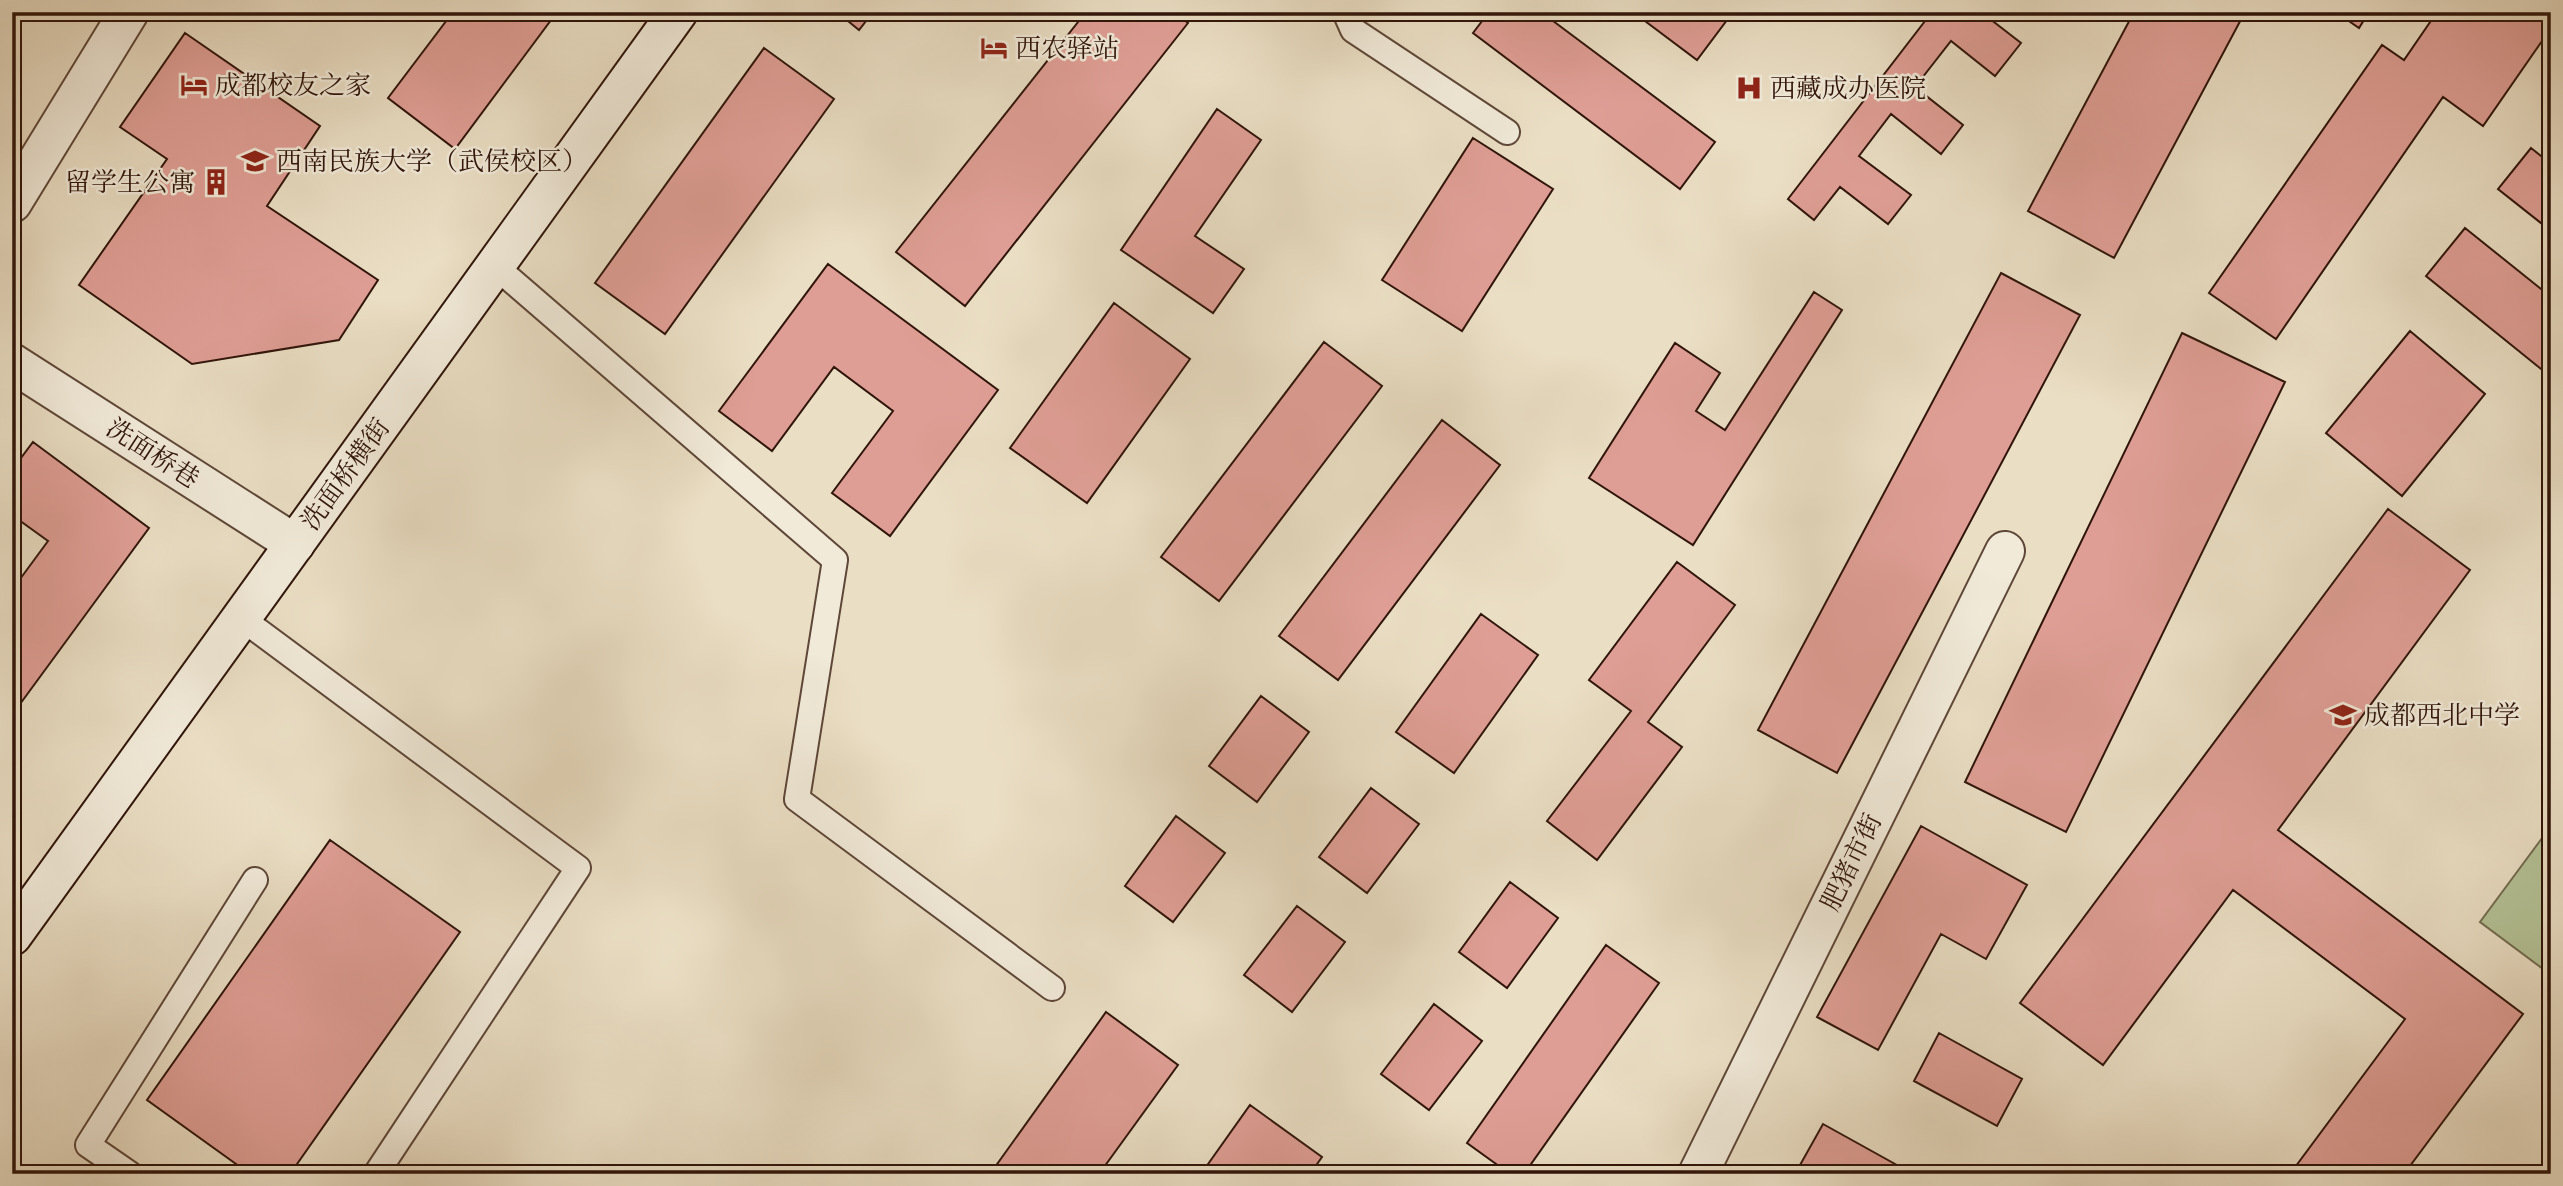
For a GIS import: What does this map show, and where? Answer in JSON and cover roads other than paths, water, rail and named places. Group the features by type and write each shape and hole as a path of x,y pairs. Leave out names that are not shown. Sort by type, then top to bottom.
{"street":[{"path":"12,203 129,12"},
{"name":"洗面桥横街","path":"12,936 678,12"},
{"name":"洗面桥巷","path":"12,363 295,544"},
{"name":"肥猪市街","path":"1698,1174 2005,551"}],"lane":[{"path":"1345,12 1353,30 1507,132"},
{"path":"495,266 835,560 797,799 1052,988"},
{"path":"241,618 578,868 376,1174"},
{"path":"130,1174 88,1145 255,880"}],"place":[{"name":"西农驿站","path":"994,48"},
{"name":"成都校友之家","path":"194,85"},
{"name":"西藏成办医院","path":"1749,88"},
{"name":"西南民族大学（武侯校区）","path":"255,161"},
{"name":"留学生公寓","path":"216,182"},
{"name":"成都西北中学","path":"2343,715"}]}
